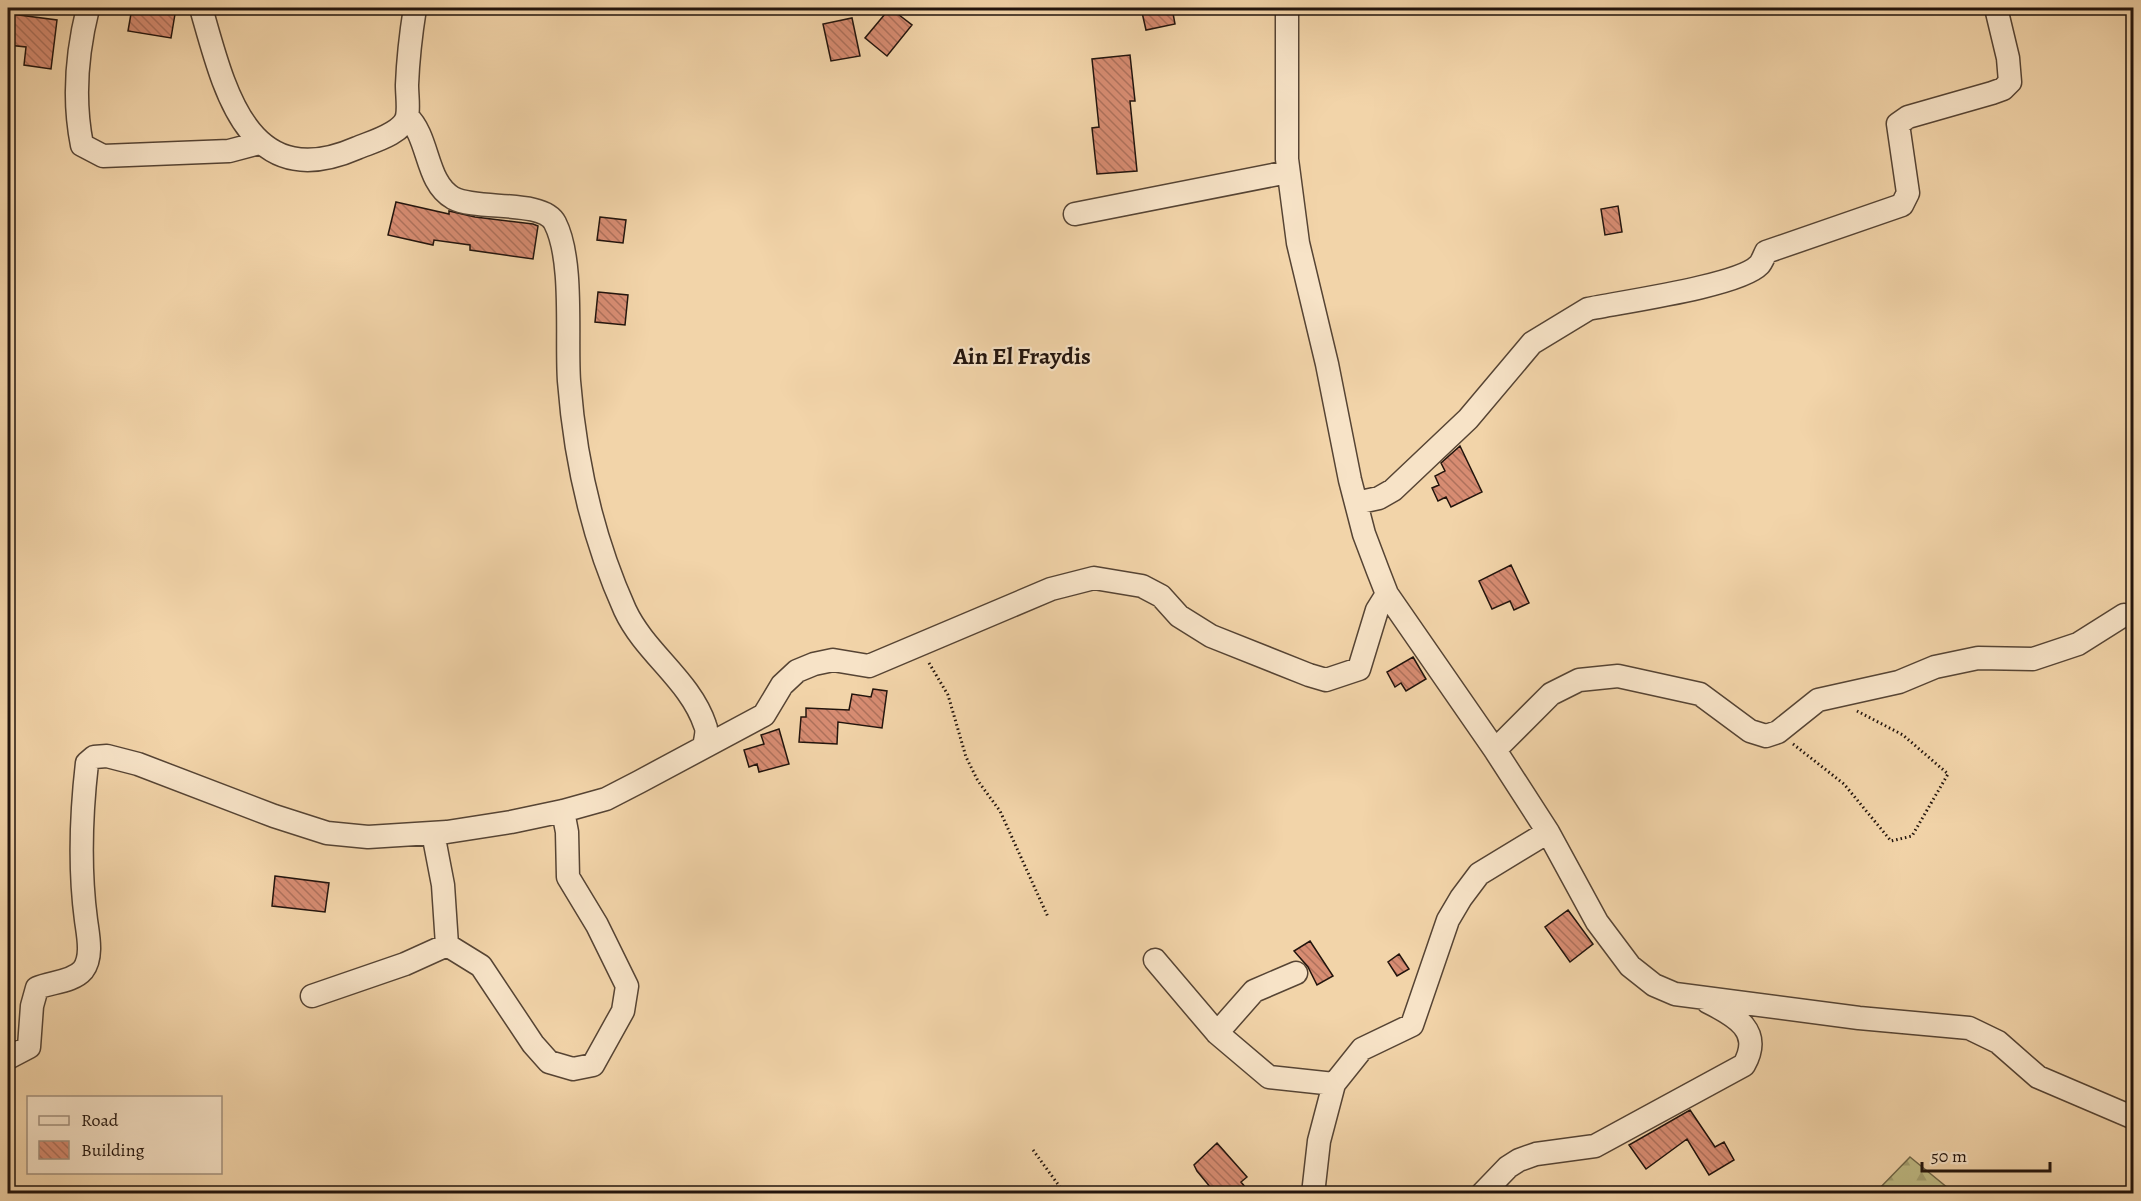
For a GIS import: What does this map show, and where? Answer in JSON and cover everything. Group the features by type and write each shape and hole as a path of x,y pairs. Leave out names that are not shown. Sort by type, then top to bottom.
{"street":[{"path":"88,8 75,113 82,145 103,156 229,151 259,143"},
{"path":"201,8 231,100 259,143 283,157 302,159 344,154 397,129 407,116"},
{"path":"415,8 407,84 407,116 420,134 438,184 453,198 474,204 543,211 555,222 564,260 569,382 594,530 612,580 630,620 655,656 682,685 701,716 706,727 704,747"},
{"path":"1287,8 1288,172 1298,243 1327,364 1339,434 1364,534 1387,594 1495,750 1548,832 1596,922 1630,966 1654,985 1675,994 1782,1006 1858,1018 1969,1028 1998,1042 2038,1077 2133,1118"},
{"path":"1356,503 1379,498 1394,490 1468,419 1532,343 1573,316 1588,309 1721,282 1753,269 1766,252 1902,205 1908,193 1898,124 1908,117 2003,89 2010,82 2008,58 1996,8"},
{"path":"1075,214 1288,172"},
{"path":"8,1058 29,1047 32,1006 37,988 50,982 69,979 82,972 87,964 89,951 81,889 81,833 87,763 94,757 107,756 138,764 274,816 327,833 368,837 433,832 563,811 606,798 764,715 773,704 782,685 796,671 833,660 869,666 1051,589 1094,578 1142,586 1161,596 1179,616 1210,636 1326,680 1359,669 1377,610 1387,594"},
{"path":"1495,750 1551,694 1580,680 1618,676 1700,694 1750,731 1766,736 1778,732 1818,700 1899,682 1935,667 1978,658 2033,659 2078,644 2124,615"},
{"path":"447,945 481,966 533,1044 549,1062 573,1069 593,1065 623,1011 627,986 597,925 568,878 567,832 563,811"},
{"path":"433,832 443,885 447,945"},
{"path":"1313,1194 1319,1141 1334,1084 1362,1049 1412,1025 1448,920 1479,874 1548,832"},
{"path":"312,996 405,964 447,945"},
{"path":"1155,960 1217,1033 1269,1077 1334,1084"},
{"path":"1217,1033 1254,991 1296,973"},
{"path":"1482,1194 1508,1167 1519,1160 1536,1154 1595,1146 1744,1065 1752,1050 1751,1035 1731,1014 1701,998"}],"path":[{"path":"920,645 948,695 966,757 978,781 1000,811 1048,917"},
{"path":"1778,732 1844,784 1891,841 1912,836 1948,774 1903,735 1830,697"},
{"path":"1033,1150 1065,1194"}],"green space":[{"path":"1910,1157 1954,1193 1875,1193"}],"building":[{"path":"132,8 176,8 171,38 128,31"},
{"path":"890,8 912,25 887,56 865,38"},
{"path":"1141,8 1172,8 1175,24 1146,30"},
{"path":"11,14 57,20 51,69 24,65 26,47 8,45"},
{"path":"852,18 860,56 831,61 823,24"},
{"path":"1130,55 1135,101 1130,101 1137,171 1097,174 1092,128 1099,127 1092,59"},
{"path":"396,202 449,214 449,211 538,226 533,259 470,250 470,245 434,240 433,245 388,235"},
{"path":"1618,206 1622,232 1605,235 1601,209"},
{"path":"600,217 626,220 623,243 597,240"},
{"path":"598,292 628,295 625,325 595,322"},
{"path":"1460,446 1482,492 1451,507 1446,497 1438,501 1432,488 1439,485 1435,476 1445,471 1441,463"},
{"path":"1511,565 1529,603 1514,610 1510,601 1492,609 1479,581"},
{"path":"1413,657 1426,679 1406,691 1401,683 1395,687 1387,672"},
{"path":"873,689 887,691 882,728 838,722 837,744 799,742 801,717 806,717 806,708 849,710 852,694 871,697"},
{"path":"779,729 789,764 759,772 757,764 749,767 744,750 764,744 761,735"},
{"path":"275,876 329,883 325,912 272,906"},
{"path":"1568,910 1593,944 1570,962 1545,927"},
{"path":"1310,941 1333,976 1317,985 1308,967 1294,951"},
{"path":"1399,954 1409,969 1397,976 1388,962"},
{"path":"1690,1110 1715,1147 1724,1142 1734,1160 1709,1175 1687,1139 1646,1169 1629,1145"},
{"path":"1217,1143 1247,1177 1241,1182 1251,1194 1216,1194 1197,1171 1194,1165"}],"district":[{"name":"Ain El Fraydis","path":"1022,356"}]}
